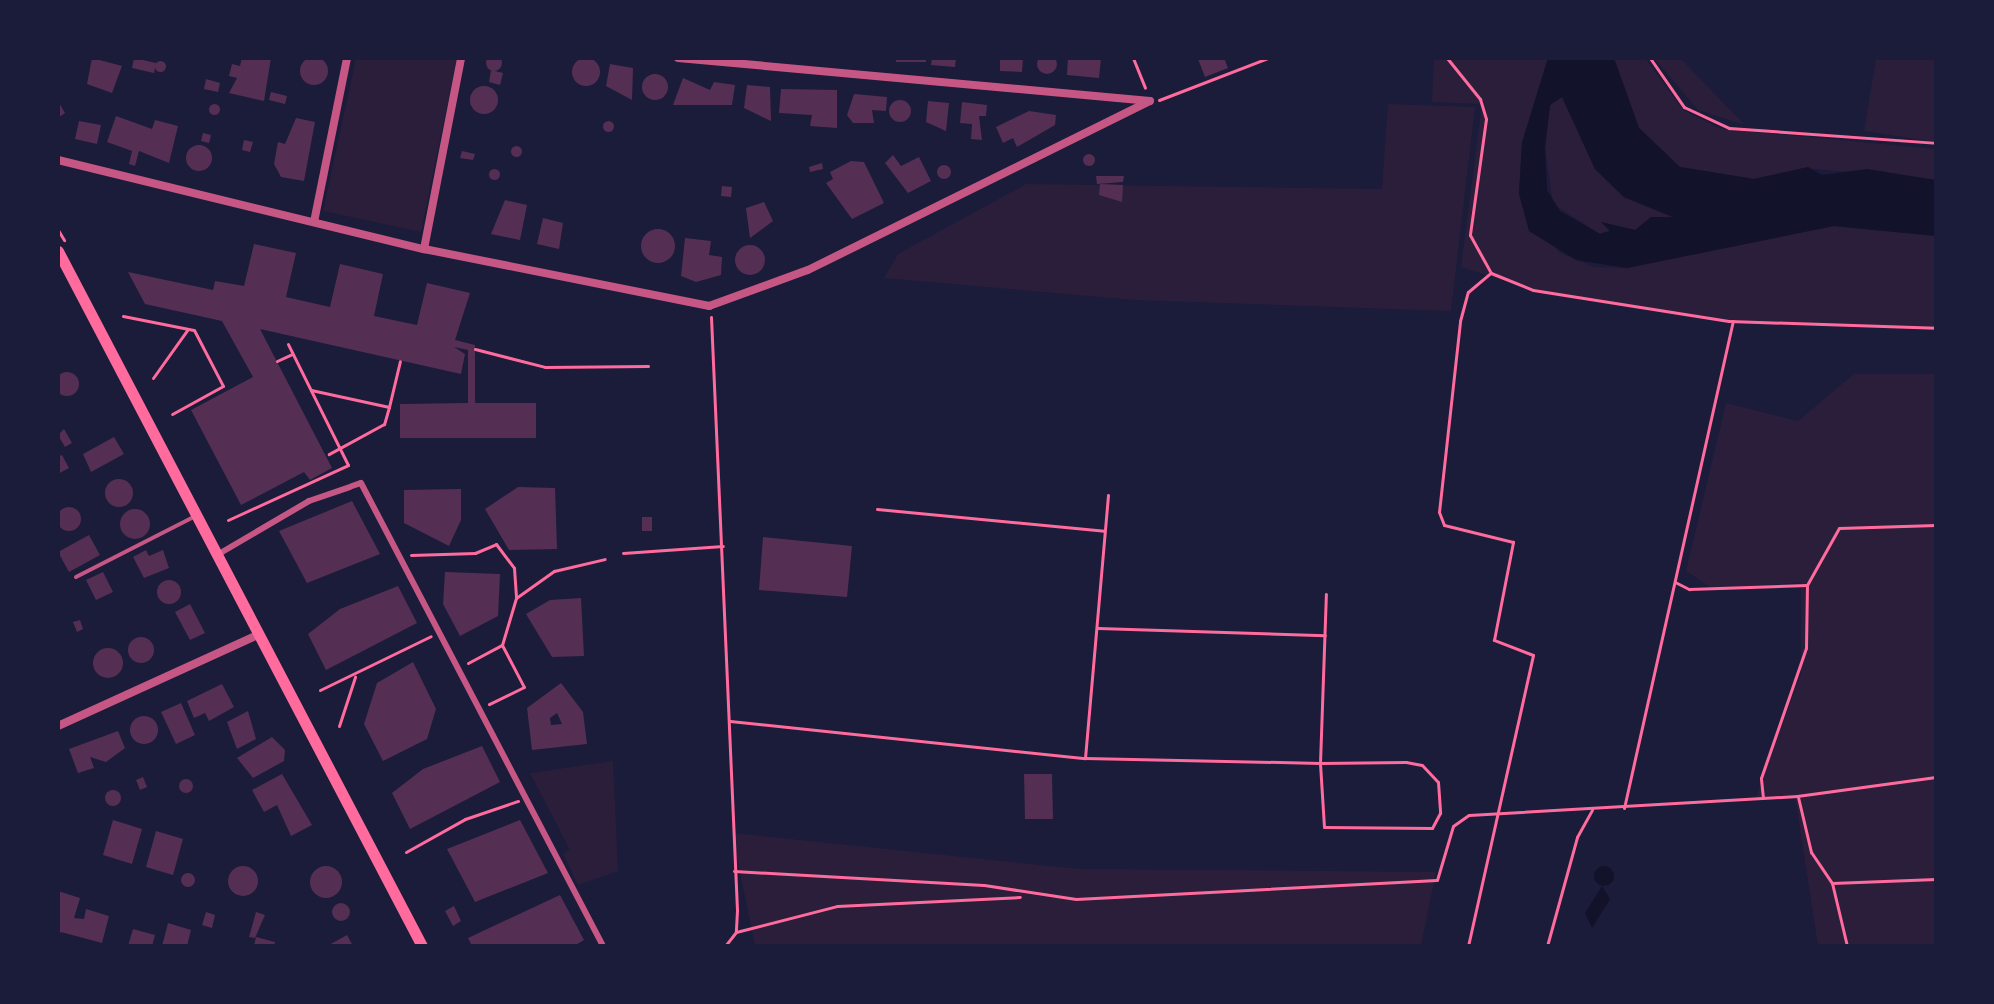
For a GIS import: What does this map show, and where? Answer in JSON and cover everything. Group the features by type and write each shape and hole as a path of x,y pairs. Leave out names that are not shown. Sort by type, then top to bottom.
{"main road":[{"path":"58,251 422,946"}],"street":[{"path":"314,222 347,58"},
{"path":"424,249 461,58"},
{"path":"678,58 1150,101"},
{"path":"58,160 424,249 709,306 808,270 1150,101"},
{"path":"217,555 309,501 361,483 603,946"},
{"path":"58,726 258,635"}],"lane":[{"path":"76,577 196,515"}],"path":[{"path":"1133,58 1150,101 1178,98 1268,58"},
{"path":"1447,58 1480,99 1486,119 1470,235 1491,273 1533,290 1733,321 1936,328"},
{"path":"1650,58 1684,107 1729,128 1936,143"},
{"path":"1468,946 1533,655 1494,640 1513,542 1444,525 1439,512 1460,321 1468,292 1491,273"},
{"path":"709,306 723,546 736,932"},
{"path":"123,316 188,329 223,386 172,414"},
{"path":"1624,808 1733,321"},
{"path":"153,378 188,329"},
{"path":"228,520 348,465 288,344"},
{"path":"475,349 545,367 648,366"},
{"path":"277,361 292,353"},
{"path":"329,454 384,424 400,361"},
{"path":"311,390 389,407"},
{"path":"1085,758 1108,495"},
{"path":"877,509 1105,531"},
{"path":"1763,798 1761,778 1806,648 1807,585 1839,528 1936,525"},
{"path":"400,558 475,553 496,544 514,568 516,598 502,645 524,687 479,709"},
{"path":"623,553 723,546"},
{"path":"516,598 554,571 605,559"},
{"path":"1675,582 1689,589 1807,585"},
{"path":"730,721 1085,758 1320,763 1422,765 1438,782 1437,821 1414,832 1328,831 1320,763 1326,594"},
{"path":"1098,628 1325,635"},
{"path":"320,690 355,677 438,632"},
{"path":"457,668 502,645"},
{"path":"339,726 355,677"},
{"path":"725,946 736,932 837,906 1437,880 1460,818 1797,796 1935,775"},
{"path":"1797,796 1811,852 1832,883 1847,946"},
{"path":"406,852 465,819 526,798"},
{"path":"1547,946 1577,837 1593,810"},
{"path":"734,871 984,885 1026,897"},
{"path":"1832,883 1936,879"}],"shaded area":[{"path":"356,58 457,58 421,232 323,211"},
{"path":"1434,58 1548,58 1522,142 1519,194 1559,252 1594,267 1627,268 1834,226 1936,236 1936,328 1729,321 1533,290 1461,267 1482,104 1432,102"},
{"path":"1548,58 1614,58 1639,128 1680,167 1754,179 1808,167 1822,175 1867,169 1936,180 1936,236 1834,226 1627,268 1576,260 1529,231 1519,194 1522,143","holes":["1562,97 1595,169 1624,197 1673,217 1651,217 1635,230 1601,222 1610,231 1600,234 1560,211 1547,190 1545,148 1550,105"]},
{"path":"1614,58 1645,58 1683,110 1721,129 1936,149 1936,180 1804,168 1754,179 1680,167 1639,128"},
{"path":"1654,58 1680,58 1745,125 1698,110"},
{"path":"1876,58 1936,58 1936,142 1864,131"},
{"path":"1562,97 1595,169 1623,197 1673,217 1635,230 1601,222 1610,230 1600,234 1553,204 1545,148 1550,105"},
{"path":"1388,104 1475,107 1451,311 1134,300 884,278 898,254 1026,184 1382,189"},
{"path":"1854,374 1936,374 1936,946 1818,946 1795,796 1756,798 1801,673 1801,582 1715,590 1686,571 1726,403 1798,421"},
{"path":"613,761 618,871 578,885 563,854 570,850 530,773"},
{"path":"732,833 1079,869 1436,872 1421,946 755,946"},
{"path":"1604,866 1611,869 1614,876 1611,883 1604,886 1597,883 1594,876 1597,869"},
{"path":"1602,886 1610,899 1592,928 1585,913"}],"building":[{"path":"1047,54 1054,57 1057,64 1054,71 1047,74 1040,71 1037,64 1040,57"},
{"path":"494,55 500,57 500,69 494,71 488,69 486,63 488,57"},
{"path":"314,57 324,61 328,71 324,81 314,85 304,81 300,71 304,61"},
{"path":"92,58 122,66 112,93 87,84"},
{"path":"134,58 156,63 154,73 132,68"},
{"path":"242,58 271,58 264,101 229,93 237,78 229,76 232,64 240,66"},
{"path":"586,58 596,62 600,72 596,82 586,86 576,82 572,72 576,62"},
{"path":"896,58 926,58 926,62 896,62"},
{"path":"932,58 956,58 955,67 931,65"},
{"path":"1000,58 1023,58 1022,72 1000,71"},
{"path":"1068,58 1101,58 1099,78 1067,75"},
{"path":"1224,58 1228,68 1205,77 1198,59"},
{"path":"160,61 165,66 160,71 155,66"},
{"path":"610,64 633,68 632,100 606,86"},
{"path":"491,70 503,73 500,85 489,82"},
{"path":"655,74 665,77 668,87 665,97 655,100 645,97 642,87 645,77"},
{"path":"683,78 710,90 714,82 735,85 732,105 673,105"},
{"path":"206,79 220,83 218,92 204,89"},
{"path":"747,85 770,87 771,121 744,108"},
{"path":"484,86 494,90 498,100 494,110 484,114 474,110 470,100 474,90"},
{"path":"781,89 837,90 837,128 810,126 812,115 779,113"},
{"path":"271,92 287,96 285,104 269,100"},
{"path":"854,94 887,97 886,111 872,110 874,123 853,123 847,115"},
{"path":"900,100 908,103 911,111 908,119 900,122 892,119 889,111 892,103"},
{"path":"58,101 65,113 58,118"},
{"path":"928,101 949,103 946,131 926,122"},
{"path":"962,102 987,105 986,116 979,116 982,140 971,139 972,124 960,123"},
{"path":"214,104 219,109 214,114 209,109"},
{"path":"1029,111 1056,115 1055,125 1017,147 1013,138 1003,143 996,127"},
{"path":"116,116 152,129 155,120 178,126 169,163 139,151 135,166 129,164 132,151 107,142"},
{"path":"296,118 315,122 304,181 281,177 274,164 278,142 285,144"},
{"path":"608,120 614,126 608,132 602,126"},
{"path":"79,121 101,125 97,144 75,139"},
{"path":"203,133 211,135 209,143 201,141"},
{"path":"244,140 253,142 250,152 242,150"},
{"path":"199,145 208,149 212,158 208,167 199,171 190,167 186,158 190,149"},
{"path":"516,145 522,151 516,157 510,151"},
{"path":"462,151 475,154 473,160 460,158"},
{"path":"1089,154 1095,160 1089,166 1083,160"},
{"path":"893,155 901,166 919,157 931,181 908,193 885,163"},
{"path":"851,161 864,162 884,203 852,219 826,183 833,179 830,172"},
{"path":"822,163 823,169 810,172 809,167"},
{"path":"944,165 951,172 944,179 937,172"},
{"path":"494,168 500,174 494,180 488,174"},
{"path":"1096,176 1124,176 1123,182 1097,184"},
{"path":"1100,184 1123,185 1122,202 1099,195"},
{"path":"722,186 732,187 731,197 721,196"},
{"path":"505,200 527,205 520,240 491,234"},
{"path":"764,202 773,221 750,238 746,208"},
{"path":"543,218 563,223 559,249 537,244"},
{"path":"658,229 670,234 675,246 670,258 658,263 646,258 641,246 646,234"},
{"path":"685,238 711,241 709,255 722,257 721,275 696,282 681,276"},
{"path":"254,244 296,253 286,297 330,307 340,264 383,274 374,316 417,325 427,283 470,293 455,340 475,345 475,403 536,403 536,438 400,438 400,404 468,403 468,350 454,347 465,354 461,374 260,329 332,468 310,480 304,472 241,505 191,410 253,377 222,321 145,304 128,272 213,290 215,281 244,286"},
{"path":"750,245 761,249 765,260 761,271 750,275 739,271 735,260 739,249"},
{"path":"67,372 78,379 79,384 72,395 67,396 56,389 55,384 62,373"},
{"path":"64,429 72,443 65,447 58,435"},
{"path":"114,437 124,454 91,472 83,454"},
{"path":"62,455 69,468 58,474 58,457"},
{"path":"119,479 129,483 133,493 129,503 119,507 109,503 105,493 109,483"},
{"path":"518,487 555,488 557,549 509,550 485,509"},
{"path":"461,489 461,520 449,546 404,523 404,490"},
{"path":"352,501 380,554 307,583 279,531"},
{"path":"69,507 78,510 81,519 78,528 69,531 60,528 57,519 60,510"},
{"path":"135,509 146,513 150,524 146,535 135,539 124,535 120,524 124,513"},
{"path":"642,517 652,517 652,531 642,531"},
{"path":"89,535 100,555 69,572 58,552"},
{"path":"763,537 852,546 847,597 759,590"},
{"path":"146,550 149,556 163,550 169,568 144,578 133,557"},
{"path":"103,572 113,592 96,600 86,580"},
{"path":"445,572 500,574 498,616 460,636 443,604"},
{"path":"169,580 178,583 181,592 178,601 169,604 160,601 157,592 160,583"},
{"path":"398,586 417,623 326,670 308,634 340,609"},
{"path":"581,598 584,656 552,657 526,614 550,600"},
{"path":"190,604 205,633 190,640 175,612"},
{"path":"80,620 83,629 77,632 73,622"},
{"path":"141,637 150,641 154,650 150,659 141,663 132,659 128,650 132,641"},
{"path":"108,648 119,652 123,663 119,674 108,678 97,674 93,663 97,652"},
{"path":"413,662 436,709 427,739 383,761 364,724 377,683"},
{"path":"561,683 583,712 587,744 532,750 527,708","holes":["557,713 562,724 551,725 550,718"]},
{"path":"222,684 234,707 209,721 205,713 194,718 187,701"},
{"path":"181,703 195,735 176,744 161,712"},
{"path":"248,711 256,739 237,749 227,722"},
{"path":"144,716 154,720 158,730 154,740 144,744 134,740 130,730 134,720"},
{"path":"118,731 125,748 106,762 90,757 94,768 78,773 69,749"},
{"path":"272,737 285,750 284,761 253,778 237,758"},
{"path":"482,746 500,782 410,829 392,793 423,769"},
{"path":"282,774 312,825 291,836 277,805 264,812 252,790"},
{"path":"1024,774 1052,774 1053,819 1025,819"},
{"path":"143,777 147,787 140,790 136,780"},
{"path":"186,779 193,786 186,793 179,786"},
{"path":"113,790 119,792 119,804 113,806 107,804 105,798 107,792"},
{"path":"113,820 142,829 132,864 103,855"},
{"path":"520,820 548,873 475,902 447,849"},
{"path":"156,831 183,839 173,875 146,867"},
{"path":"243,866 254,870 258,881 254,892 243,896 232,892 228,881 232,870"},
{"path":"326,866 337,871 342,882 337,893 326,898 315,893 310,882 315,871"},
{"path":"188,873 195,880 188,887 181,880"},
{"path":"58,891 80,898 74,918 84,919 86,909 109,916 102,943 61,932 58,937"},
{"path":"560,895 584,940 574,946 472,946 468,938"},
{"path":"337,903 345,903 350,912 348,919 337,921 332,916 332,908"},
{"path":"454,906 461,921 453,926 445,911"},
{"path":"206,912 215,915 212,928 202,925"},
{"path":"256,912 265,915 255,938 249,937"},
{"path":"168,923 191,930 187,946 162,946"},
{"path":"133,929 155,935 152,946 128,946"},
{"path":"347,935 353,946 327,946 338,940"},
{"path":"256,937 275,942 274,946 254,946"}]}
